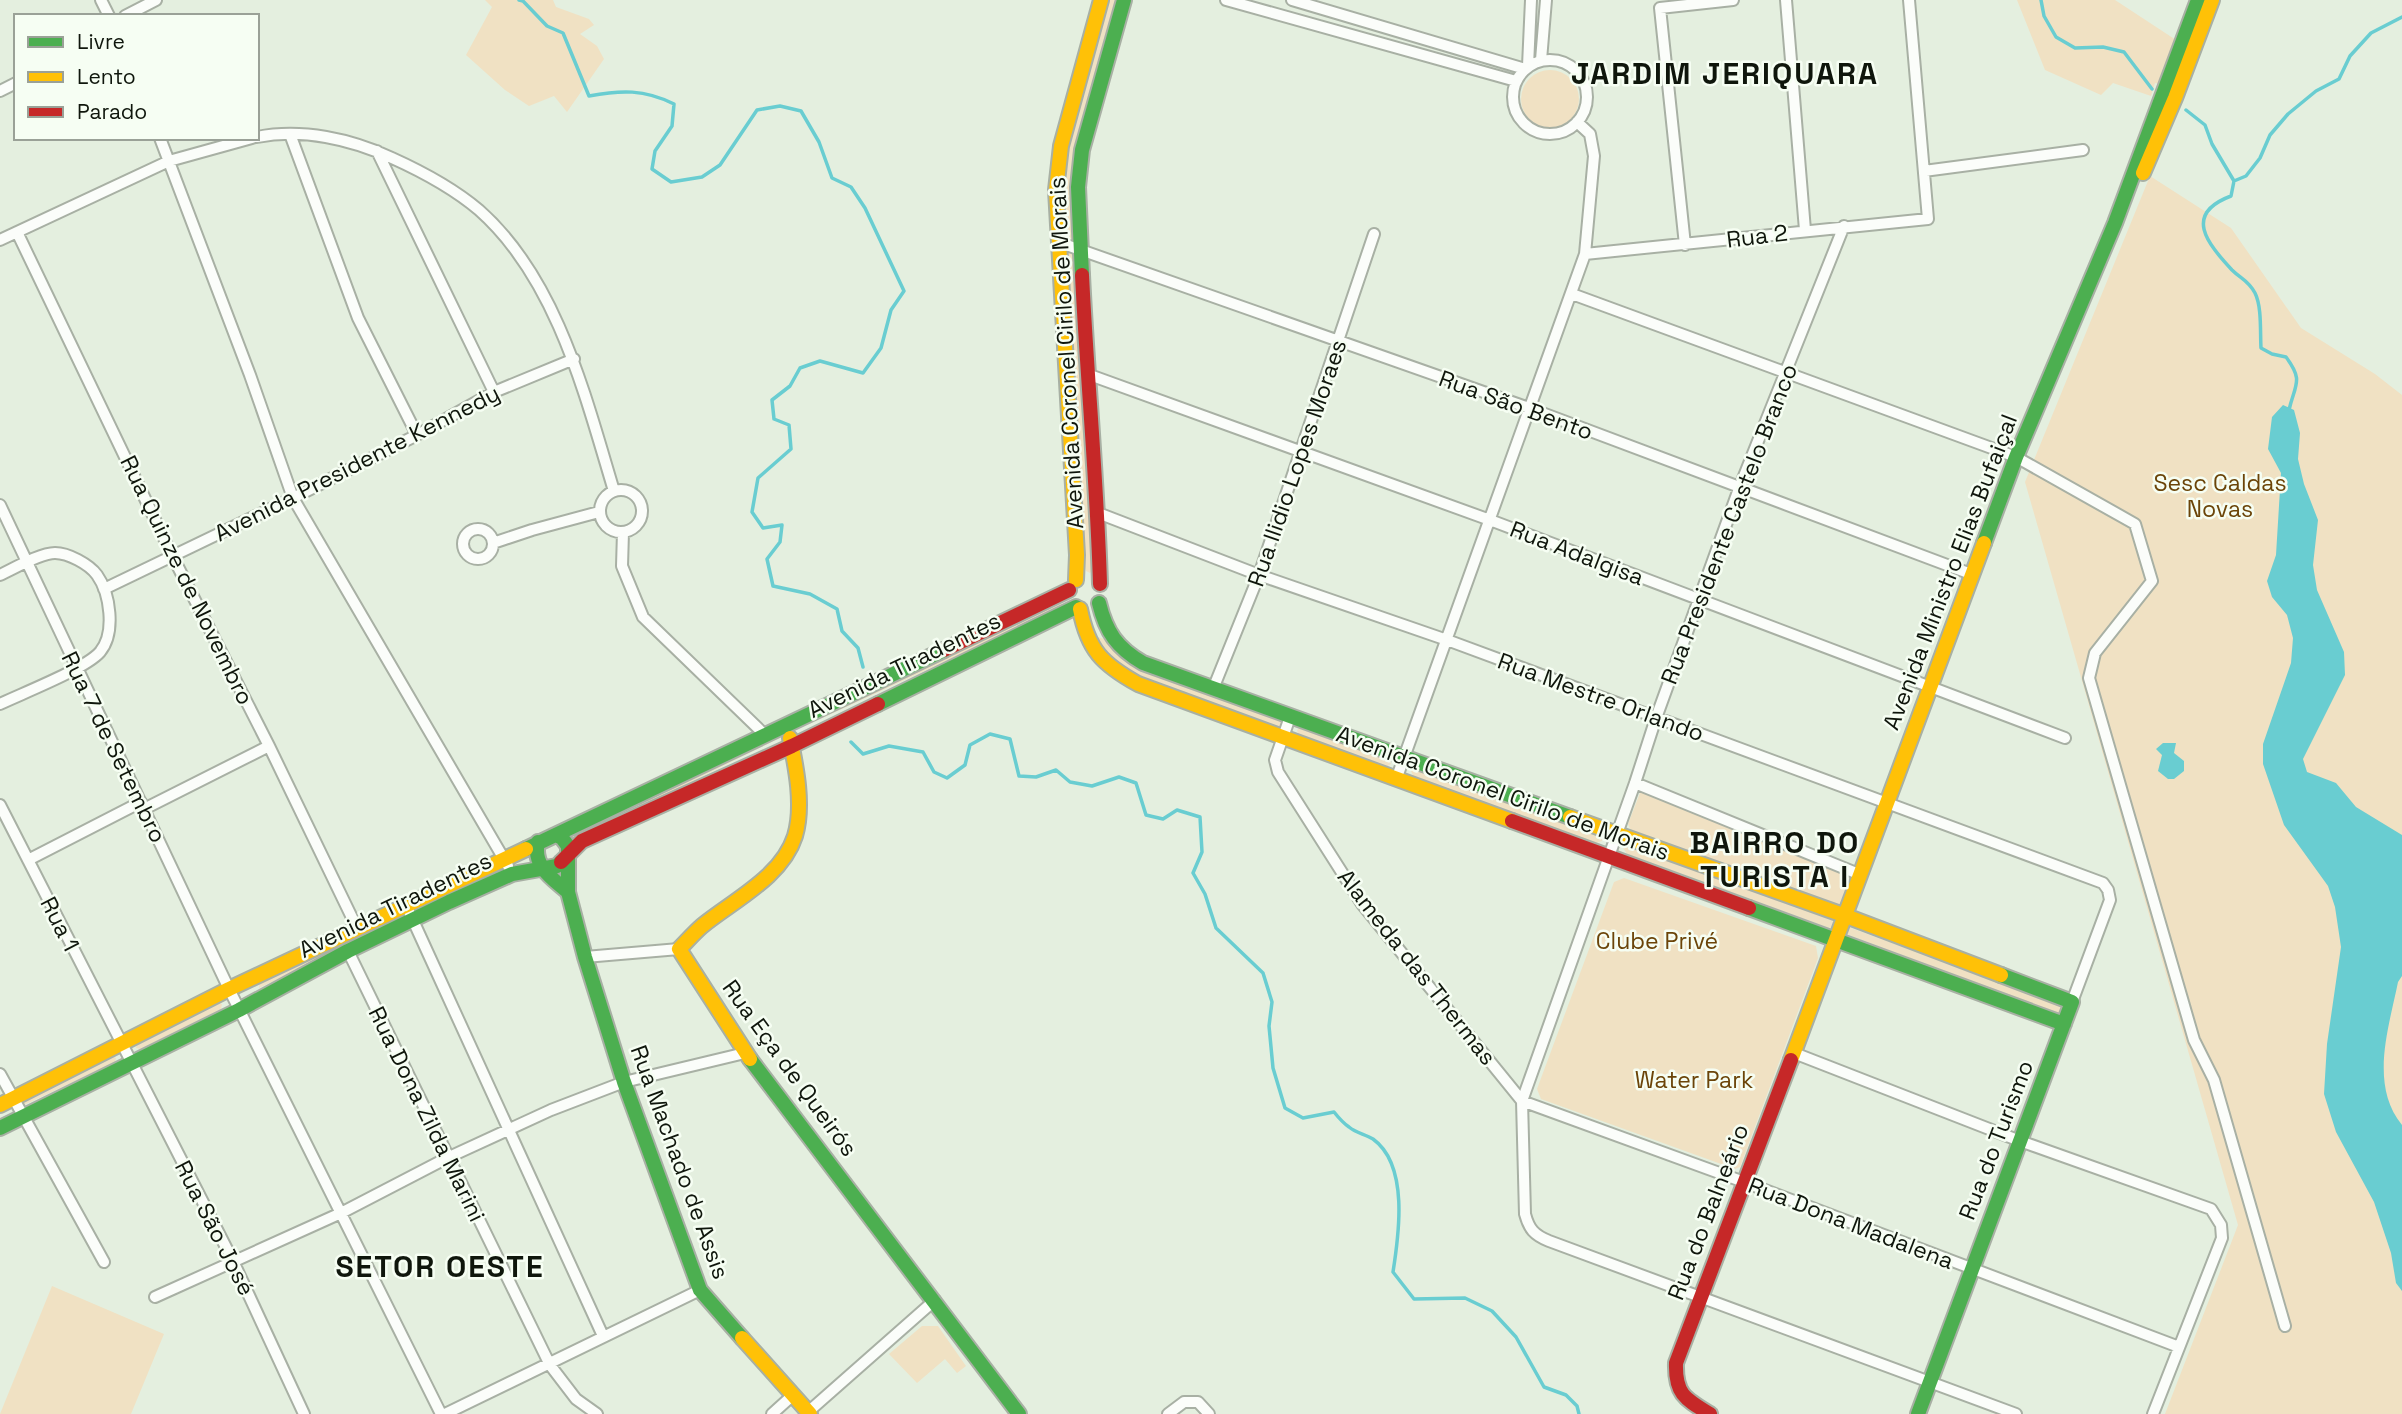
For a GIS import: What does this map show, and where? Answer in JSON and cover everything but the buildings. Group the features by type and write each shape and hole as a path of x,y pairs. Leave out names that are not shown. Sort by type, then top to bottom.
{"main road":[{"name":"Avenida Coronel Cirilo de Morais","path":"1072,585 1077,555 1056,190 1061,146 1101,0"},
{"name":"Avenida Coronel Cirilo de Morais","path":"1100,584 1098,513 1077,209 1079,169 1124,0"},
{"name":"Avenida Ministro Elias Bufaiçal","path":"1836,940 2016,457 2115,223 2198,0"},
{"name":"Avenida Ministro Elias Bufaiçal","path":"2115,223 2141,180 2212,0"},
{"path":"1086,576 1100,584 1102,594 1099,603 1091,609 1078,608 1070,599 1072,585 1086,576"},
{"name":"Avenida Tiradentes","path":"6,1102 229,989 785,727 1072,585"},
{"name":"Avenida Coronel Cirilo de Morais","path":"1099,603 1105,628 1114,644 1143,663 1846,916 2072,1002"},
{"name":"Avenida Coronel Cirilo de Morais","path":"1078,608 1087,638 1110,667 1138,684 2064,1024"},
{"name":"Avenida Tiradentes","path":"0,1128 239,1010 413,919 512,874 557,866 582,841 792,746 1078,608"},
{"path":"1087,638 1105,628"},
{"path":"679,949 701,927 748,892 790,846 798,819 792,746 785,727"},
{"path":"556,835 566,841 569,852"},
{"path":"538,842 536,858 542,869 568,892"},
{"name":"Rua Machado de Assis","path":"569,852 568,892 585,957 624,1082 700,1290 809,1413"},
{"name":"Rua do Balneário","path":"1710,1414 1680,1395 1675,1384 1676,1363 1836,940"},
{"name":"Rua Eça de Queirós","path":"679,949 745,1053 1019,1414"},
{"name":"Rua do Turismo","path":"1918,1414 2072,1002"}],"street":[{"path":"129,14 156,0"},
{"path":"1226,0 1516,81"},
{"path":"1292,0 1328,5 1527,68"},
{"path":"1527,68 1531,0"},
{"path":"1541,61 1546,0"},
{"path":"1685,245 1660,9 1698,2 1733,0"},
{"path":"1786,0 1805,230"},
{"path":"1909,0 1924,171 2083,150"},
{"path":"1553,60 1574,69 1582,78 1587,101 1577,122 1568,129 1545,134 1525,124 1517,115 1513,104 1516,81 1527,68 1541,61 1553,60"},
{"path":"1397,777 1585,254 1594,156 1590,134 1577,122"},
{"path":"259,137 290,134 326,137 377,151 420,170 480,211 509,242 528,271 575,359 614,491"},
{"path":"290,134 358,318 417,435"},
{"path":"161,140 293,498 512,874"},
{"path":"0,240 169,161 245,140"},
{"path":"377,151 494,392"},
{"name":"Rua 2","path":"1585,254 1928,219 1924,171"},
{"name":"Rua Presidente Castelo Branco","path":"1522,1101 1740,486 1844,226"},
{"name":"Rua Quinze de Novembro","path":"17,232 173,557 357,928"},
{"name":"Rua Ilidio Lopes Moraes","path":"1213,689 1259,575 1374,234"},
{"name":"Rua São Bento","path":"1058,242 1529,408 1971,574"},
{"path":"1572,294 2016,457 2135,524 2152,581 2095,653 2089,678 2194,1040 2214,1080 2285,1326"},
{"name":"Avenida Presidente Kennedy","path":"104,589 293,498 417,435 494,392 575,359"},
{"name":"Rua Adalgisa","path":"1087,374 1490,520 2065,738"},
{"path":"614,491 628,491 641,506 642,513 636,526 623,532 610,529 601,519 599,512 603,499 614,491"},
{"name":"Rua 7 de Setembro","path":"0,505 239,1010 443,1414"},
{"path":"493,544 599,512"},
{"name":"Rua Mestre Orlando","path":"1098,513 1259,575 1447,640 2103,883"},
{"path":"623,532 622,566 643,617 766,736"},
{"path":"0,575 53,552 68,556 83,563 96,574 104,589 109,609 108,632 101,651 76,668 0,704"},
{"name":"Alameda das Thermas","path":"1290,717 1275,760 1278,772 1362,904 1522,1101"},
{"path":"28,860 269,746"},
{"path":"1635,783 1861,875"},
{"name":"Rua 1","path":"0,805 120,1044"},
{"name":"Rua do Turismo","path":"2072,1002 2110,900 2103,883"},
{"path":"406,905 603,1336"},
{"path":"585,957 679,949"},
{"name":"Rua Dona Zilda Marini","path":"348,951 550,1364 576,1399 597,1414"},
{"name":"Rua São José","path":"120,1044 233,1261 304,1414"},
{"path":"155,1297 341,1213 507,1129 624,1082 745,1053"},
{"path":"1794,1053 2020,1141 2211,1209 2221,1225 2222,1238 2153,1414"},
{"path":"0,1074 6,1102 24,1116 104,1262"},
{"path":"1522,1101 1525,1214 1528,1226 1536,1236 2016,1414"},
{"name":"Rua Dona Madalena","path":"1522,1101 2179,1347"},
{"path":"443,1414 700,1290"},
{"path":"809,1413 935,1300"},
{"path":"772,1414 793,1395"},
{"path":"1168,1414 1184,1402 1198,1402 1209,1414"}],"green space":[{"path":"485,0 553,0 556,7 589,19 594,25 580,34 597,46 604,59 567,112 554,96 529,106 505,90 466,55 492,7"},
{"path":"1108,0 1117,0 1076,152 1071,184 1094,567 1090,573 1085,567 1062,207 1066,151"},
{"path":"2017,0 2115,0 2176,40 2160,84 2155,83 2151,96 2113,83 2101,95 2045,70"},
{"path":"1550,70 1561,72 1574,83 1579,99 1577,110 1566,123 1550,128 1539,126 1526,115 1521,99 1523,88 1534,75"},
{"name":"Sesc Caldas Novas","path":"2150,176 2231,228 2301,328 2375,374 2402,395 2402,1414 2165,1414 2238,1225 2025,482"},
{"path":"1058,602 1062,604 1061,608 794,731 793,728"},
{"path":"1098,637 1104,639 1122,658 1279,719 1282,726 1276,727 1126,670 1097,643"},
{"path":"1302,727 1389,759 1391,764 1386,767 1299,737 1297,730"},
{"path":"782,735 570,841 566,835"},
{"path":"1414,769 1598,834 1602,841 1595,843 1414,778 1411,771"},
{"path":"1644,792 1854,876 1844,902 1835,906 1632,833 1628,824 1640,793"},
{"path":"1625,845 1832,920 1835,926 1829,928 1627,854 1623,848"},
{"path":"1624,878 1816,946 1818,958 1740,1167 1735,1169 1541,1099 1537,1089 1614,882"},
{"path":"404,913 404,919 259,988 260,982"},
{"path":"1848,927 2060,1004 2063,1011 2057,1013 1849,935 1846,932"},
{"path":"217,1003 222,1004 221,1009 141,1049 136,1048 137,1043"},
{"path":"112,1056 116,1058 115,1062 22,1106 20,1102 23,1100"},
{"path":"52,1286 164,1334 131,1414 0,1414"},
{"path":"922,1326 938,1326 966,1366 957,1373 945,1359 917,1383 889,1354"}],"water":[{"path":"2283,405 2294,410 2300,433 2298,459 2318,520 2313,565 2317,590 2344,652 2345,675 2303,759 2307,772 2336,783 2356,807 2402,835 2402,976 2398,982 2387,1036 2384,1074 2392,1109 2402,1125 2402,1291 2396,1283 2391,1253 2374,1202 2336,1132 2324,1094 2327,1044 2341,947 2335,907 2328,886 2284,825 2263,764 2263,744 2291,663 2293,638 2287,615 2272,597 2267,581 2276,555 2281,473 2268,449 2272,417"},
{"path":"2163,743 2176,743 2174,753 2184,761 2184,771 2174,779 2168,779 2158,771 2162,755 2156,749"}],"waterway":[{"path":"519,0 547,26 563,33 589,96 632,92 674,104 672,126 655,151 652,169 671,182 702,177 720,165 757,110 780,106 801,111 819,142 832,178 851,187 865,208 904,291 891,310 881,348 863,373 820,361 800,368 790,386 772,400 774,419 789,425 791,449 758,478 752,512 763,528 782,525 780,542 767,559 773,586 810,594 837,609 842,631 858,648 863,667"},
{"path":"2041,0 2044,16 2056,37 2075,48 2103,47 2124,52 2152,89"},
{"path":"2234,181 2246,176 2260,158 2270,135 2288,114 2316,91 2339,79 2350,56 2371,33 2402,17"},
{"path":"2186,110 2205,125 2212,144 2234,181 2231,196 2207,211 2204,230 2215,250 2255,293 2260,312 2261,348 2286,357 2292,365 2296,383 2289,410"},
{"path":"851,742 863,754 889,746 923,752 934,772 947,778 965,765 970,745 990,734 1010,739 1019,776 1036,777 1056,770 1070,782 1092,786 1119,777 1136,783 1146,815 1163,819 1177,810 1200,817 1202,852 1193,873 1205,894 1216,928 1263,973 1272,1002 1269,1026 1273,1068 1285,1108 1303,1118 1334,1112 1355,1131 1373,1139 1392,1165 1397,1182 1399,1220 1393,1272 1414,1299 1465,1298 1492,1311 1516,1337 1544,1387 1566,1395 1577,1406 1579,1414"}],"traffic: fast":[{"path":"1082,275 1078,187 1082,150 1124,0"},
{"path":"1984,543 2016,457 2115,223 2198,0"},
{"path":"1099,603 1109,631 1119,645 1143,663 1570,817"},
{"path":"878,704 1076,607"},
{"path":"526,849 944,650"},
{"path":"556,835 568,846 568,892 624,1082 700,1290 742,1338"},
{"path":"538,842 541,865 568,892"},
{"path":"0,1128 449,902 512,874 557,866 561,862"},
{"path":"1749,908 2064,1024"},
{"path":"1918,1414 2072,1002 2001,975"},
{"path":"750,1059 1019,1414"}],"traffic: slow":[{"path":"1076,580 1077,555 1056,190 1061,146 1101,0"},
{"path":"2143,173 2212,0"},
{"path":"1791,1060 1984,543"},
{"path":"1080,609 1087,635 1098,654 1115,670 1138,684 1512,821"},
{"path":"750,1059 679,949 702,926 756,887 789,851 799,812 795,761 790,738"},
{"path":"1570,817 2001,975"},
{"path":"0,1105 229,989 526,849"},
{"path":"742,1338 810,1414"}],"traffic: jam":[{"path":"1082,275 1100,584"},
{"path":"944,650 1069,590"},
{"path":"561,862 582,841 878,704"},
{"path":"1512,821 1749,908"},
{"path":"1710,1414 1683,1394 1677,1382 1676,1363 1791,1060"}],"district":[{"name":"JARDIM JERIQUARA","path":"1725,74"},
{"name":"BAIRRO DO TURISTA I","path":"1775,860"},
{"name":"SETOR OESTE","path":"440,1267"}],"park label":[{"name":"Clube Privé","path":"1657,941"},
{"name":"Water Park","path":"1694,1080"}]}
